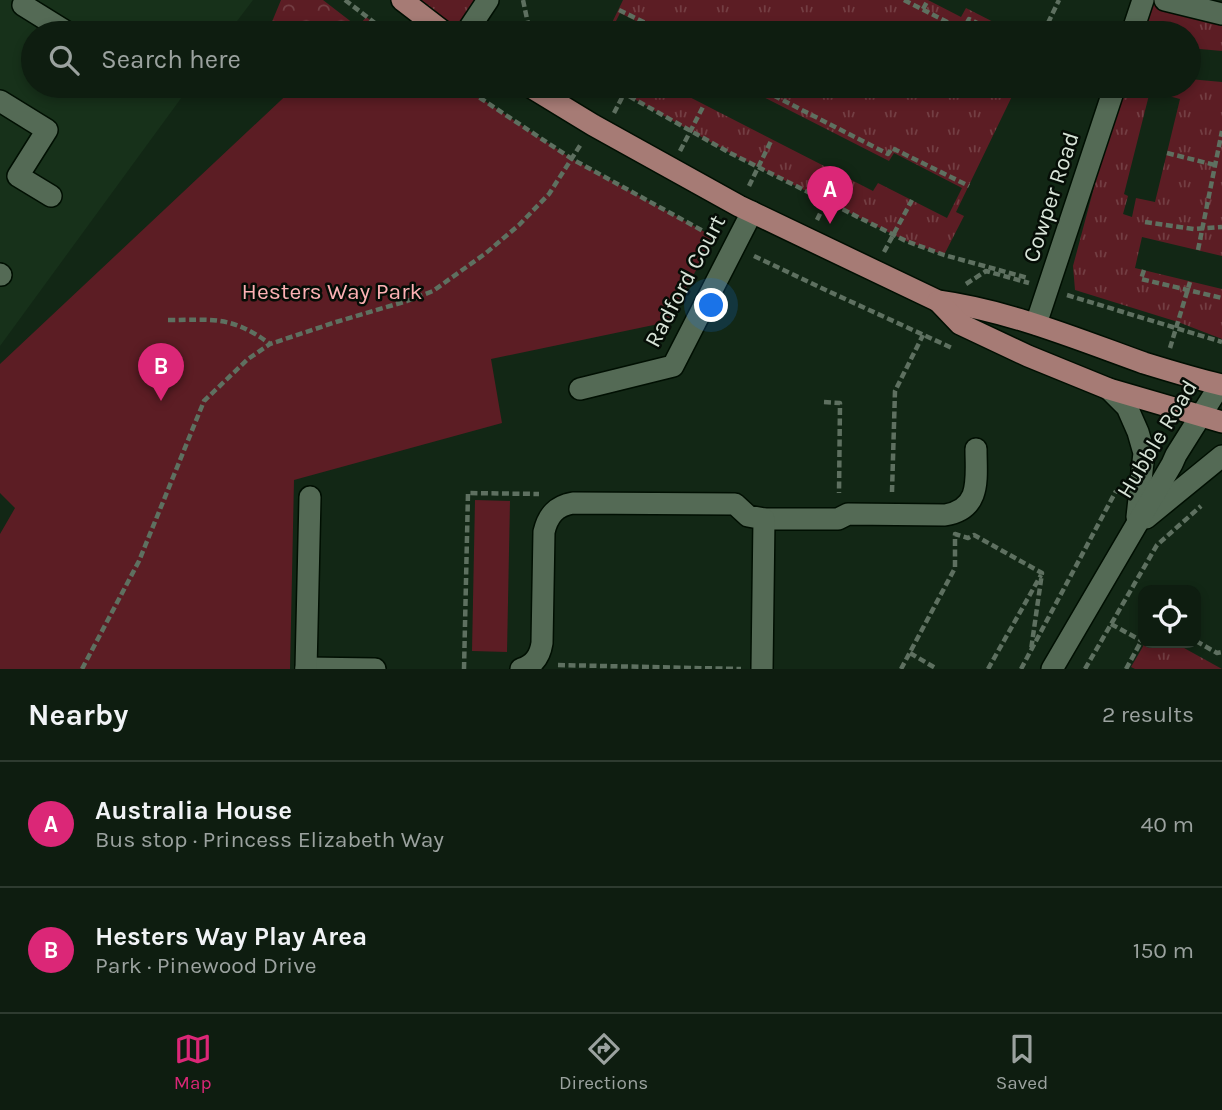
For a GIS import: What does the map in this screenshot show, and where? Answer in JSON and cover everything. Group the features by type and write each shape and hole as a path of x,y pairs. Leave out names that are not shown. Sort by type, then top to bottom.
{"main road":[{"path":"402,0 430,21"},
{"path":"549,98 671,170 745,209 938,301 967,305 1036,324 1222,387"},
{"path":"938,301 960,324 1028,356 1109,389 1222,422"}],"street":[{"path":"474,21 488,0"},
{"path":"1136,21 1143,0"},
{"path":"1165,0 1222,14"},
{"path":"23,5 49,21"},
{"name":"Cowper Road","path":"1036,324 1111,98"},
{"path":"0,101 47,130 18,176 51,196"},
{"name":"Radford Court","path":"580,389 673,366 734,246 745,209"},
{"name":"Hubble Road","path":"1052,669 1176,455 1222,387"},
{"name":"Hubble Road","path":"1109,389 1127,408 1144,453 1136,526"},
{"path":"521,669 533,663 541,650 544,532 550,516 559,507 573,503 735,504 748,516 764,519 838,519 848,514 945,515 964,508 975,492 976,449"},
{"name":"Hubble Road","path":"1136,526 1222,456"},
{"path":"310,497 306,669 374,669"},
{"path":"762,669 764,519"}],"path":[{"path":"345,0 372,21"},
{"path":"523,0 527,21"},
{"path":"904,0 946,21"},
{"path":"923,9 928,0"},
{"path":"1049,21 1059,0"},
{"path":"619,10 641,21"},
{"path":"480,98 572,159 714,237 957,350"},
{"path":"632,98 758,167 906,241 944,256 1222,342"},
{"path":"775,98 856,141 888,155 892,148 969,186"},
{"path":"671,170 704,105"},
{"path":"82,669 139,561 204,401 248,359 270,344 407,301 433,290 486,253 519,225 549,194 593,125"},
{"path":"1198,250 1222,131"},
{"path":"745,209 758,167 772,139"},
{"path":"1167,153 1215,164"},
{"path":"808,239 839,174"},
{"path":"875,271 912,200"},
{"path":"1145,222 1202,229 1222,227"},
{"path":"1144,270 1141,279 1222,298"},
{"path":"938,301 986,271 1048,286"},
{"path":"1177,327 1190,282"},
{"path":"167,320 204,318 224,321 253,332 270,344"},
{"path":"891,514 895,391 923,335"},
{"path":"824,402 840,403 838,519"},
{"path":"1021,669 1118,486"},
{"path":"464,669 468,493 541,494 559,507"},
{"path":"1085,669 1157,545 1208,499"},
{"path":"901,669 955,568 955,534 968,538 974,535 1042,573"},
{"path":"1031,650 1042,573"},
{"path":"988,669 1042,573"},
{"path":"1111,624 1138,637"},
{"path":"1201,644 1217,653 1222,652"},
{"path":"1126,669 1138,648"},
{"path":"910,653 937,669"},
{"path":"556,665 746,669"}],"shaded area":[{"path":"0,0 253,0 237,21 21,21 21,98 181,98 0,346"}],"green space":[{"path":"281,0 323,0 350,21 272,21"},
{"path":"402,0 488,0 474,21 429,21"},
{"path":"623,0 928,0 961,17 966,8 991,21 636,21 620,13 616,21 613,21"},
{"path":"1144,0 1187,0 1222,14 1222,51 1201,49 1201,21 1138,21"},
{"path":"1201,80 1222,82 1222,256 1142,237 1135,268 1222,289 1222,339 1178,322 1075,290 1073,266 1118,98 1148,98 1124,194 1128,196 1123,214 1132,217 1136,198 1155,202 1180,99 1176,98 1201,98"},
{"name":"Hesters Way Park","path":"283,98 480,98 572,159 714,237 668,322 491,359 502,423 294,480 290,669 0,669 0,534 15,508 0,493 0,364"},
{"path":"632,98 691,98 873,191 878,183 947,218 962,188 894,153 889,161 766,98 1011,98 956,212 964,216 944,255 906,241 730,153"},
{"path":"475,500 510,501 507,652 472,651"},
{"path":"1142,648 1184,648 1222,669 1135,669 1131,667"}],"place":[{"name":"Australia House","path":"830,224"},
{"name":"Hesters Way Play Area","path":"161,401"}]}
